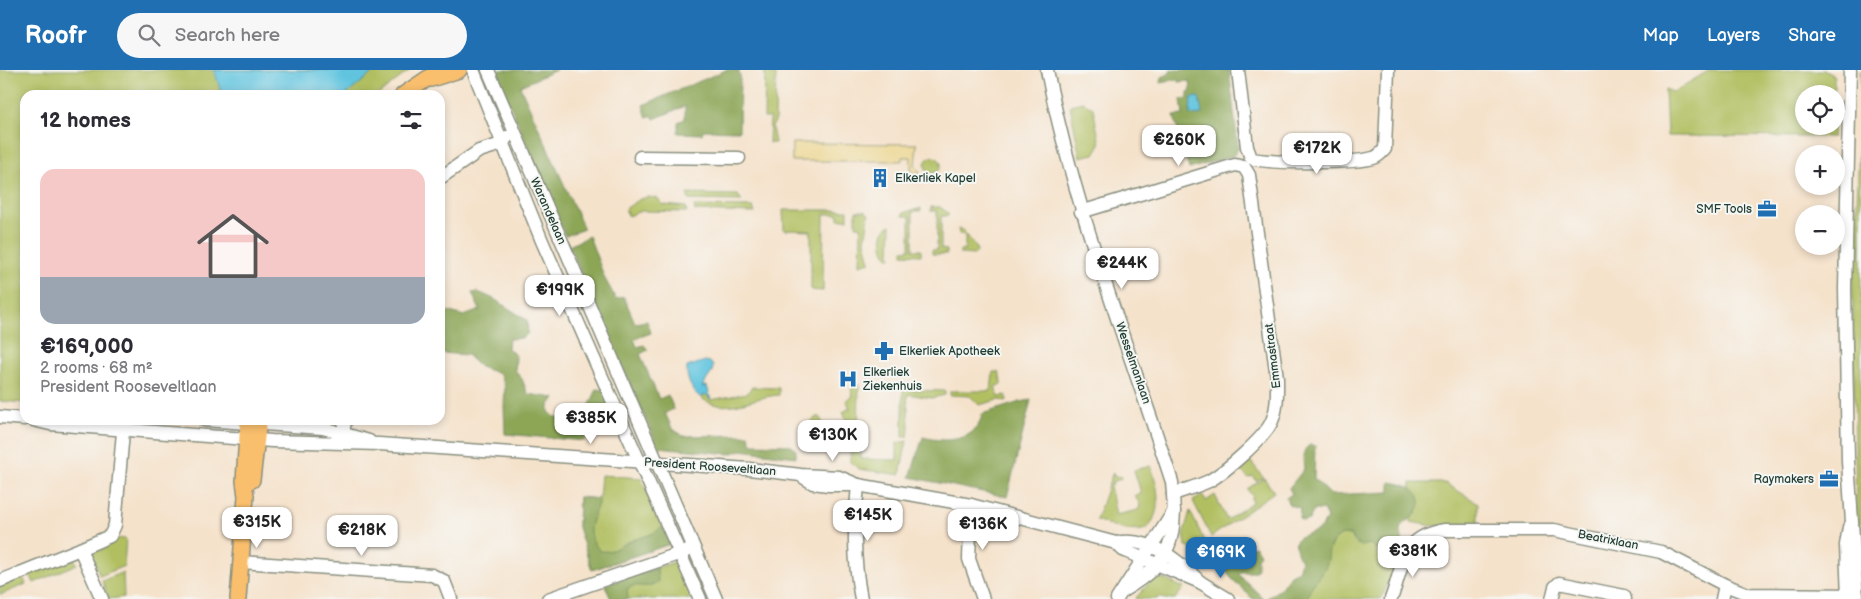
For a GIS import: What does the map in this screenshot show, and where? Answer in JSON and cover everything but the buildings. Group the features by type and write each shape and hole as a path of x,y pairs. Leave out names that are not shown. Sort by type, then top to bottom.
{"main road":[{"path":"411,90 435,74 459,70"},
{"path":"238,599 246,496 244,480 253,427"}],"street":[{"name":"Warandelaan","path":"473,70 542,240 700,599"},
{"name":"Warandelaan","path":"488,70 608,353 659,464 716,599"},
{"name":"Wesselmanlaan","path":"1048,70 1058,128 1081,212 1172,482 1175,525 1166,554 1158,565 1121,594"},
{"name":"Emmastraat","path":"1173,494 1210,480 1256,442 1271,423 1276,411 1278,397 1276,368 1247,162 1238,70"},
{"path":"1081,212 1247,162 1335,162 1369,159 1380,154 1386,142 1388,70"},
{"path":"1850,70 1844,250 1851,520 1855,542 1852,597"},
{"path":"445,175 479,151 502,144 512,129"},
{"path":"640,157 739,158"},
{"path":"0,417 20,419"},
{"path":"0,581 110,536 115,525 123,425"},
{"name":"President Rooseveltlaan","path":"166,425 253,427"},
{"name":"President Rooseveltlaan","path":"239,425 379,444 749,469 839,477 858,485 971,505 1116,543 1124,542 1152,547 1183,564 1200,582"},
{"path":"342,439 344,425"},
{"path":"858,485 854,517 855,565 861,599"},
{"path":"971,505 969,559 984,599"},
{"path":"1121,594 1174,511"},
{"name":"Beatrixlaan","path":"1391,599 1404,556 1409,547 1433,532 1445,530 1554,530 1662,552 1725,585 1748,594 1852,597"},
{"name":"President Rooseveltlaan","path":"1116,543 1123,550 1200,582 1228,599"},
{"path":"80,548 102,599"},
{"path":"548,599 694,548"},
{"path":"241,562 432,575 444,581 451,599"},
{"path":"1552,599 1555,587 1560,583 1624,596 1625,599"},
{"path":"1722,599 1725,585"}],"green space":[{"path":"0,70 410,70 384,90 20,90 20,403 0,401"},
{"path":"499,70 556,70 520,86 584,229 565,236 498,76"},
{"path":"726,70 738,70 740,75 739,131 703,130 702,134 678,133 678,122 685,119 685,106 654,119 652,115 647,118 643,105"},
{"path":"765,70 776,70 775,122 772,127 775,143 769,143 770,118 764,118"},
{"path":"1171,70 1229,70 1238,147 1235,155 1189,169 1174,116 1183,115 1181,99 1188,98 1188,92 1191,92 1190,81 1179,82 1178,79 1161,83 1162,77 1169,74"},
{"path":"1710,70 1824,70 1834,76 1834,85 1795,85 1795,135 1833,135 1833,137 1667,136 1665,89 1673,92"},
{"path":"1861,70 1861,552 1856,511 1852,258 1857,208"},
{"path":"1083,102 1093,108 1100,144 1094,154 1080,157 1070,105"},
{"path":"933,157 939,159 941,165 939,171 933,173 927,171 925,165 927,159"},
{"path":"687,194 738,195 742,201 689,200"},
{"path":"648,197 657,198 664,205 686,207 687,212 641,211 628,216 625,209 640,199"},
{"path":"694,206 753,207 755,213 695,211"},
{"path":"931,207 940,207 948,213 948,216 941,216 941,249 947,250 947,254 932,254 932,250 937,250 937,211 931,211"},
{"path":"921,208 921,211 913,211 913,250 921,250 921,255 903,254 903,250 910,249 910,216 903,216 903,213"},
{"path":"783,210 848,210 848,219 839,219 839,214 824,214 823,291 811,290 811,231 784,230"},
{"path":"856,211 866,211 869,215 865,241 870,262 860,265 861,226 856,226"},
{"path":"891,225 890,255 892,257 889,258 884,250 882,240 884,231"},
{"path":"958,229 962,229 976,247 977,251 974,255 960,254 960,250 965,250 965,235 959,234"},
{"path":"589,236 605,279 616,299 624,297 635,323 647,321 651,333 634,339 637,347 644,345 648,350 640,354 659,399 668,395 674,409 665,413 672,428 683,436 749,435 752,444 790,445 796,450 796,457 741,450 730,454 658,447 569,246"},
{"path":"478,292 494,299 527,320 528,333 523,338 509,339 508,348 516,356 515,370 522,379 528,394 555,398 549,406 549,412 555,417 571,418 589,407 597,389 604,390 613,407 591,417 586,422 584,441 505,434 505,387 500,374 480,367 467,355 445,353 445,310 464,316 480,310 472,293"},
{"path":"993,372 999,372 1002,384 995,387 999,397 1006,395 1007,401 998,400 979,405 970,396 950,395 950,391 991,391"},
{"path":"859,384 858,442 862,442 861,459 897,460 897,443 907,441 900,475 859,469 850,462 851,434 843,412 850,408 846,400 853,396 851,389"},
{"path":"903,385 909,385 909,390 945,391 945,395 932,398 908,394 908,437 903,437"},
{"path":"752,387 779,388 779,395 729,405 711,403 701,398 706,394 711,400 747,393"},
{"path":"1031,400 1007,497 910,477 923,437 941,440 959,438 974,430 982,414"},
{"path":"819,416 823,425 822,435 818,443 810,449 807,440 807,430 812,421"},
{"path":"1310,445 1315,446 1314,479 1331,495 1390,492 1390,482 1397,483 1415,491 1420,501 1419,508 1415,515 1400,528 1402,548 1399,557 1386,557 1370,544 1360,546 1350,535 1342,535 1332,543 1325,568 1312,586 1307,599 1266,599 1280,589 1290,575 1298,571 1301,561 1296,545 1298,538 1320,529 1327,518 1323,510 1314,510 1309,520 1303,521 1299,519 1300,508 1289,505 1286,498 1292,494 1289,488 1304,469 1304,452"},
{"path":"1248,458 1263,477 1256,481 1253,476 1248,478 1237,467"},
{"path":"1151,466 1157,486 1158,500 1156,513 1146,529 1130,530 1096,520 1113,472 1114,477 1120,476 1121,479 1112,482 1113,485 1110,486 1116,515 1138,510 1140,506 1135,495 1141,493 1134,470"},
{"path":"601,475 641,478 670,544 592,570 578,527 579,497 599,499"},
{"path":"1264,478 1274,492 1211,537 1193,501 1202,495 1206,501 1215,495 1227,520 1253,502 1251,499 1253,497 1247,489"},
{"path":"1411,483 1445,483 1478,503 1478,524 1432,526 1411,522"},
{"path":"579,497 599,499 590,525 590,531 594,543 600,551 610,551 628,542 652,534 662,527 670,544 592,570 578,527"},
{"path":"1190,511 1217,567 1186,546 1184,532"},
{"path":"1342,535 1350,535 1356,544 1370,544 1392,558 1399,557 1381,599 1307,599 1311,587 1322,572 1330,547"},
{"path":"114,538 126,539 124,566 100,576 91,553 92,549"},
{"path":"1255,546 1260,554 1257,558 1257,570 1241,572 1239,575 1264,599 1253,599 1230,577 1226,570 1238,555 1246,549"},
{"path":"72,554 77,564 34,583 29,572"},
{"path":"677,561 695,599 611,599 605,585"},
{"path":"657,568 658,582 649,586 633,586 627,589 628,599 611,599 605,585"},
{"path":"123,572 124,597 109,599 102,581"},
{"path":"22,575 26,584 0,595 0,584"},
{"path":"1162,578 1184,588 1175,599 1164,599 1161,596 1157,599 1135,599 1150,582"}],"sand":[{"path":"792,143 917,144 915,165 919,170 919,178 914,182 917,173 911,170 911,157 902,157 902,161 792,161"}],"water":[{"path":"214,70 376,70 352,90 220,90"},
{"path":"1199,97 1202,114 1190,115 1191,98"},
{"path":"705,361 710,362 713,366 712,372 702,387 707,386 711,400 706,394 701,398 697,395 687,376 687,367"}],"place":[{"name":"Elkerliek Kapel","path":"880,178"},
{"name":"SMF Tools","path":"1767,209"},
{"name":"Elkerliek Apotheek","path":"884,351"},
{"name":"Elkerliek Ziekenhuis","path":"848,379"},
{"name":"Raymakers","path":"1829,479"}]}
